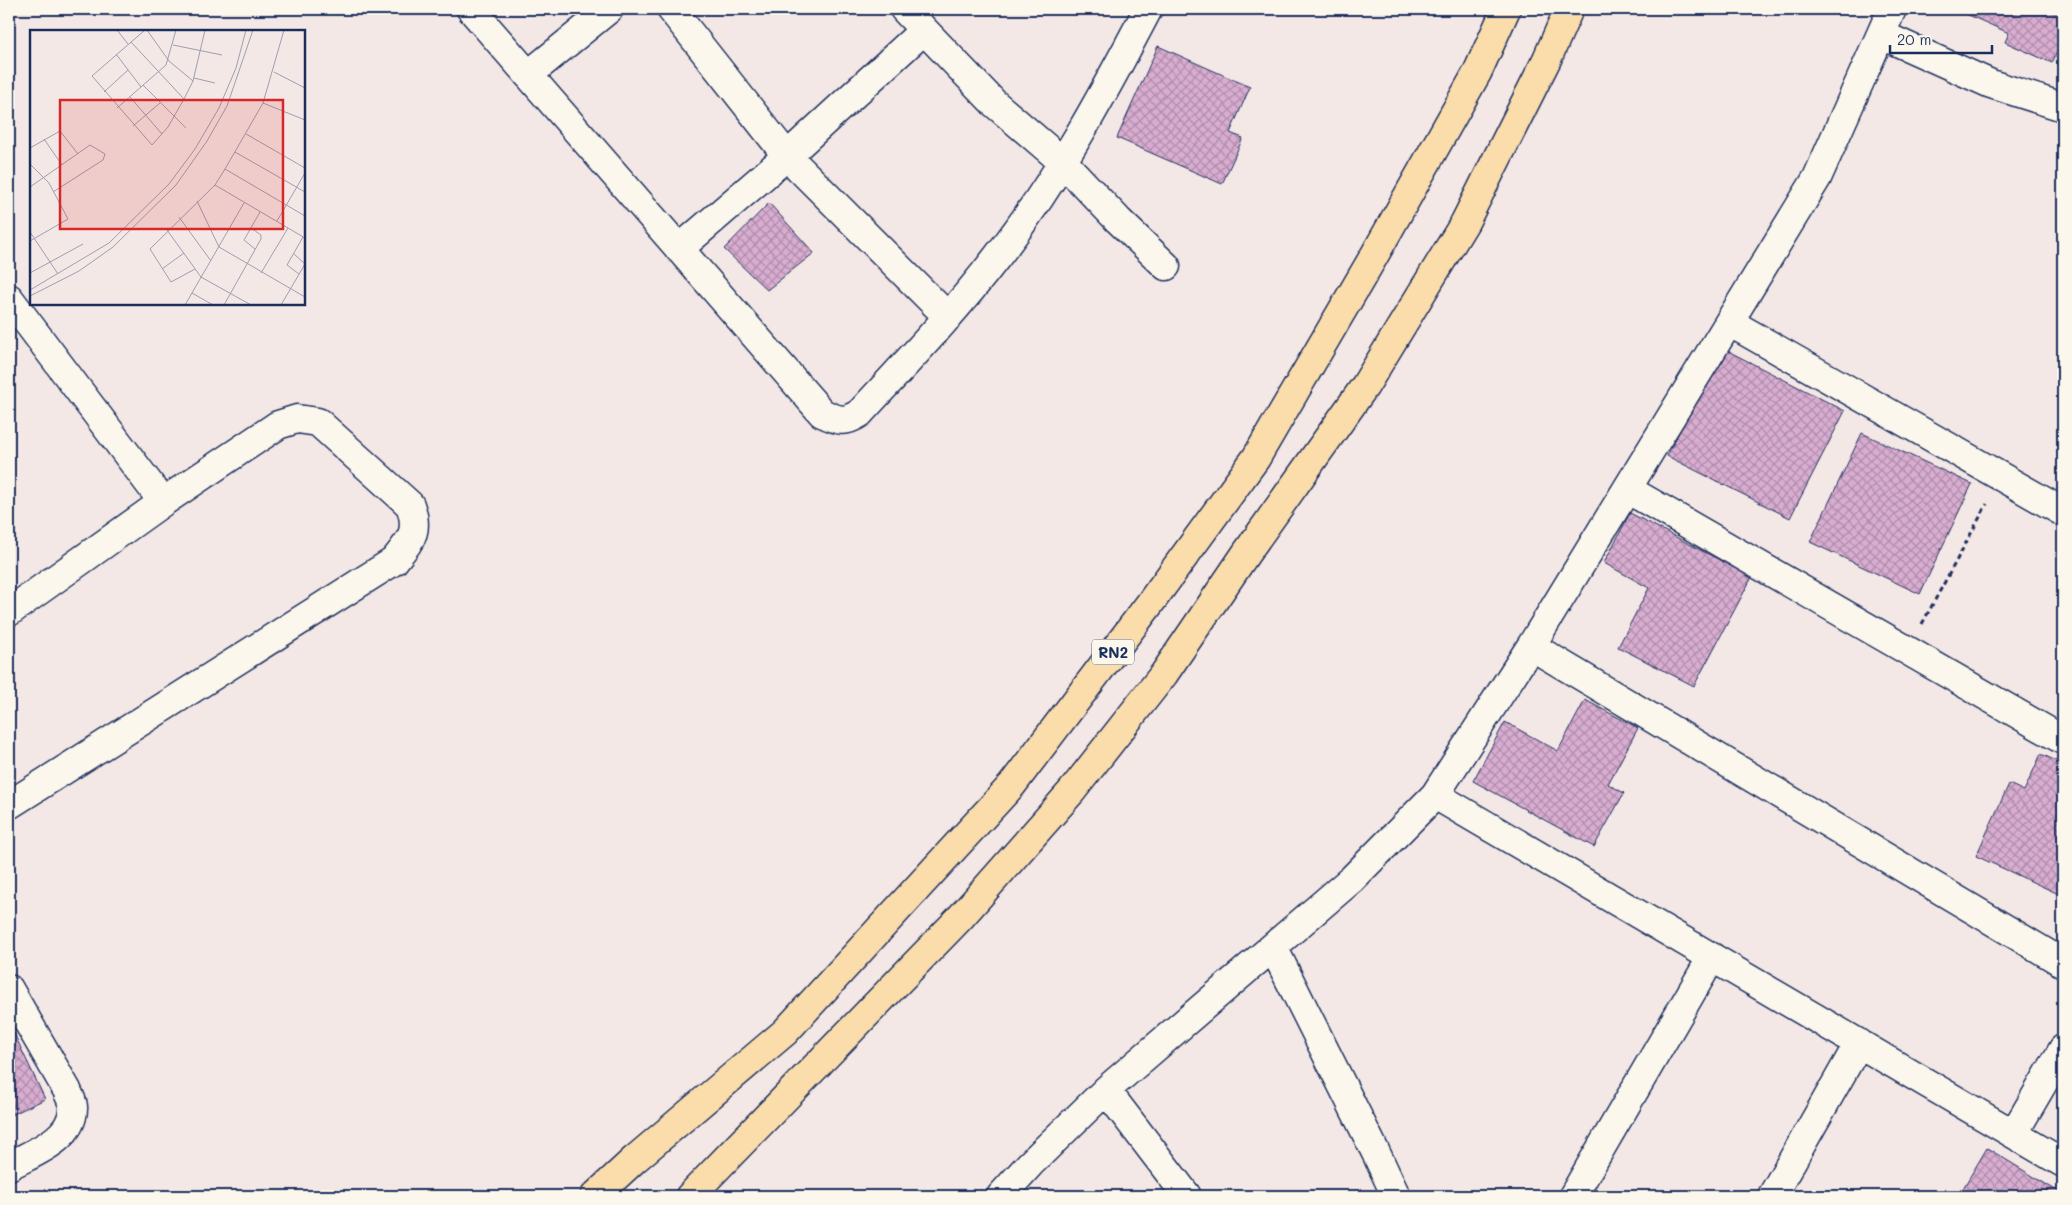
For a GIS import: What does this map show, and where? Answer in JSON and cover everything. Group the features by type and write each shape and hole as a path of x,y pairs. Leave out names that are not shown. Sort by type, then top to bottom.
{"highway":[{"name":"RN2","path":"595,1196 635,1159 785,1032 1018,777 1148,606 1256,458 1374,256 1477,73 1506,9"},
{"path":"690,1196 959,919 1072,792 1164,674 1247,552 1365,386 1465,222 1547,59 1569,9"}],"street":[{"path":"471,9 822,413 834,419 848,421 860,413 948,317 998,256 1063,162 1117,68 1148,9"},
{"path":"528,75 609,9"},
{"path":"671,9 787,156 948,317"},
{"path":"904,9 994,102 1063,162 1118,220 1166,266"},
{"path":"1001,1196 1030,1164 1106,1090 1352,879 1435,795 1531,646 1817,178 1892,9"},
{"path":"678,249 787,156 924,30"},
{"path":"1882,35 1991,84 2063,107"},
{"path":"9,298 164,502"},
{"path":"1729,322 2063,512"},
{"path":"9,805 394,561 412,537 416,520 410,505 318,422 297,419 278,425 10,609"},
{"path":"1627,489 2063,740"},
{"path":"1531,646 2063,963"},
{"path":"1435,795 2063,1163"},
{"path":"1272,947 1396,1196"},
{"path":"1573,1196 1712,957"},
{"path":"9,989 67,1090 74,1107 72,1120 64,1132 50,1144 9,1166"},
{"path":"1775,1195 1859,1043"},
{"path":"2014,1133 2063,1049"},
{"path":"1106,1090 1187,1196"}],"path":[{"path":"1908,650 2002,477"}],"building":[{"path":"1955,9 2063,9 2063,39 2052,63 2005,42 2009,33"},
{"path":"1158,46 1250,87 1230,133 1243,138 1222,184 1117,138"},
{"path":"769,203 814,253 767,290 724,249"},
{"path":"1722,348 1845,411 1790,518 1667,456"},
{"path":"1862,433 1972,484 1920,594 1810,542"},
{"path":"1630,513 1752,577 1694,686 1618,647 1649,588 1604,563"},
{"path":"1585,700 1638,728 1608,784 1624,793 1594,847 1473,781 1505,722 1558,751"},
{"path":"2041,754 2063,764 2063,896 1976,856 2009,784 2024,791"},
{"path":"9,1023 45,1099 9,1116"},
{"path":"1987,1148 2062,1194 2060,1196 1959,1195"}]}
